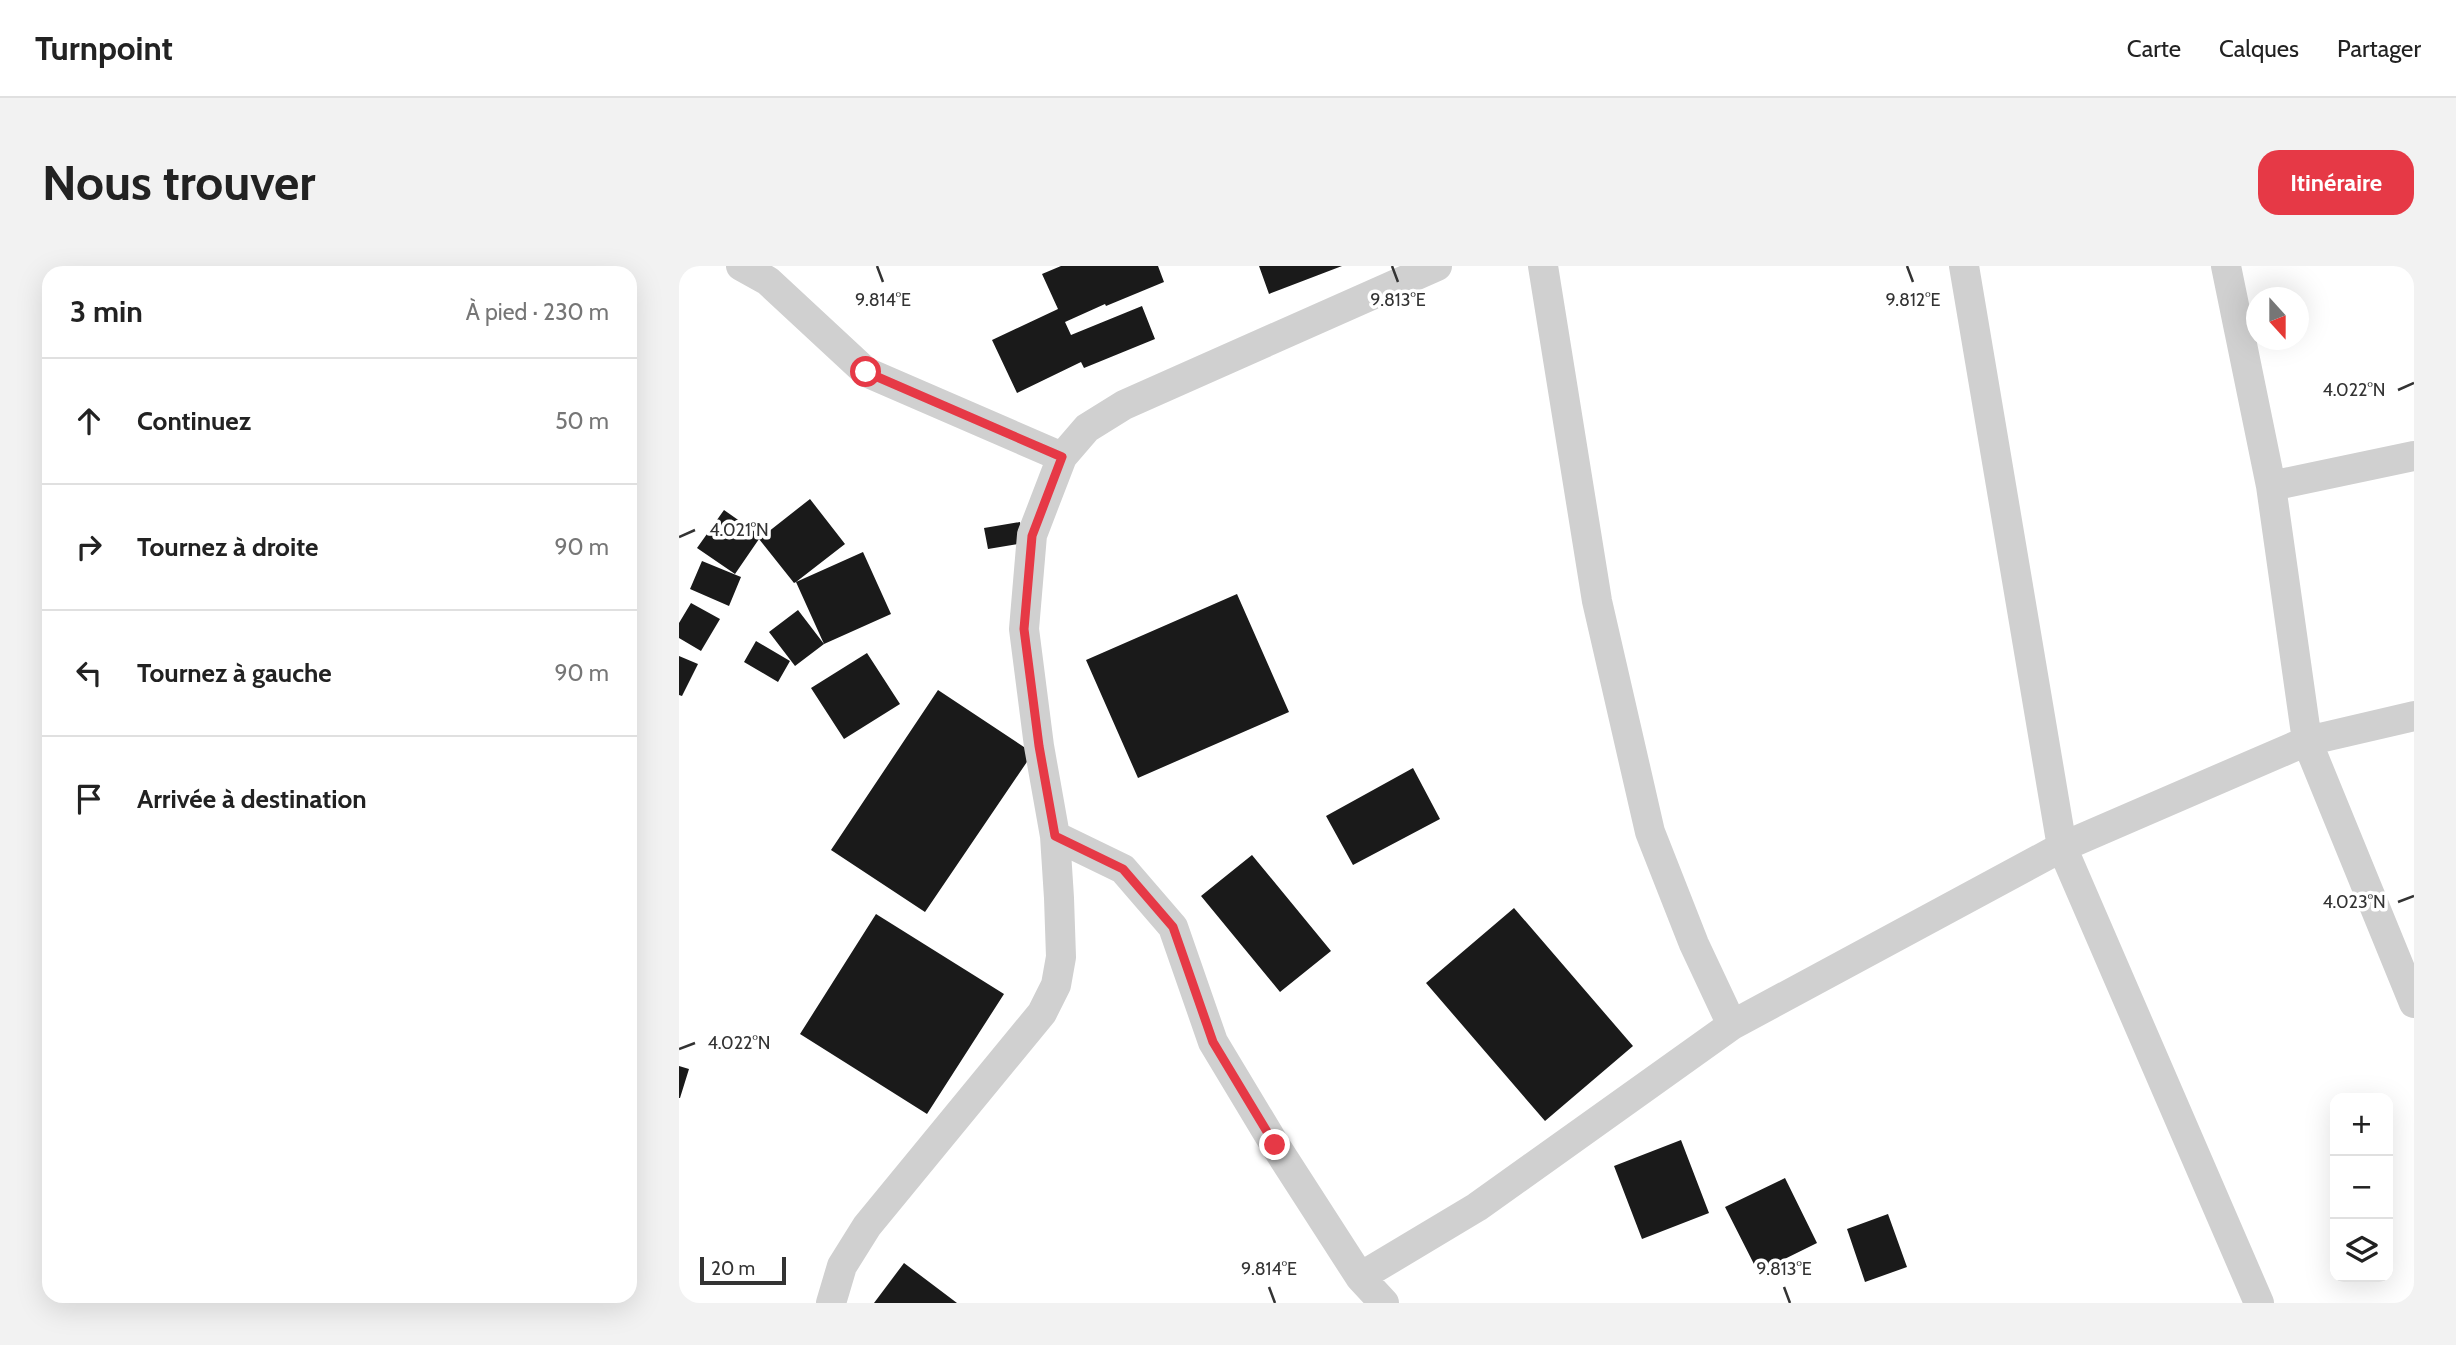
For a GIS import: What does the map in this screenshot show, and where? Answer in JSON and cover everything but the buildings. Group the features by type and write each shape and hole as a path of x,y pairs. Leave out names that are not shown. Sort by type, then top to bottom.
{"street":[{"path":"741,266 768,281 866,372 1062,457"},
{"path":"831,1303 842,1266 867,1226 1042,1013 1056,985 1061,957 1055,836 1039,746 1024,629 1032,536 1062,457 1087,428 1124,405 1437,266"},
{"path":"1543,266 1597,601 1650,832 1694,944 1732,1025"},
{"path":"1964,266 2062,847 2259,1303"},
{"path":"2226,266 2271,486 2307,741 2412,996"},
{"path":"2271,486 2414,456"},
{"path":"1360,1277 1477,1206 1732,1025 2062,847 2307,741 2414,716"},
{"path":"1055,836 1123,869 1173,927 1213,1042 1360,1277 1384,1303"}],"route":[{"path":"866,372 1062,457 1032,536 1024,629 1039,746 1055,836 1123,869 1173,927 1213,1042 1275,1145"}]}
